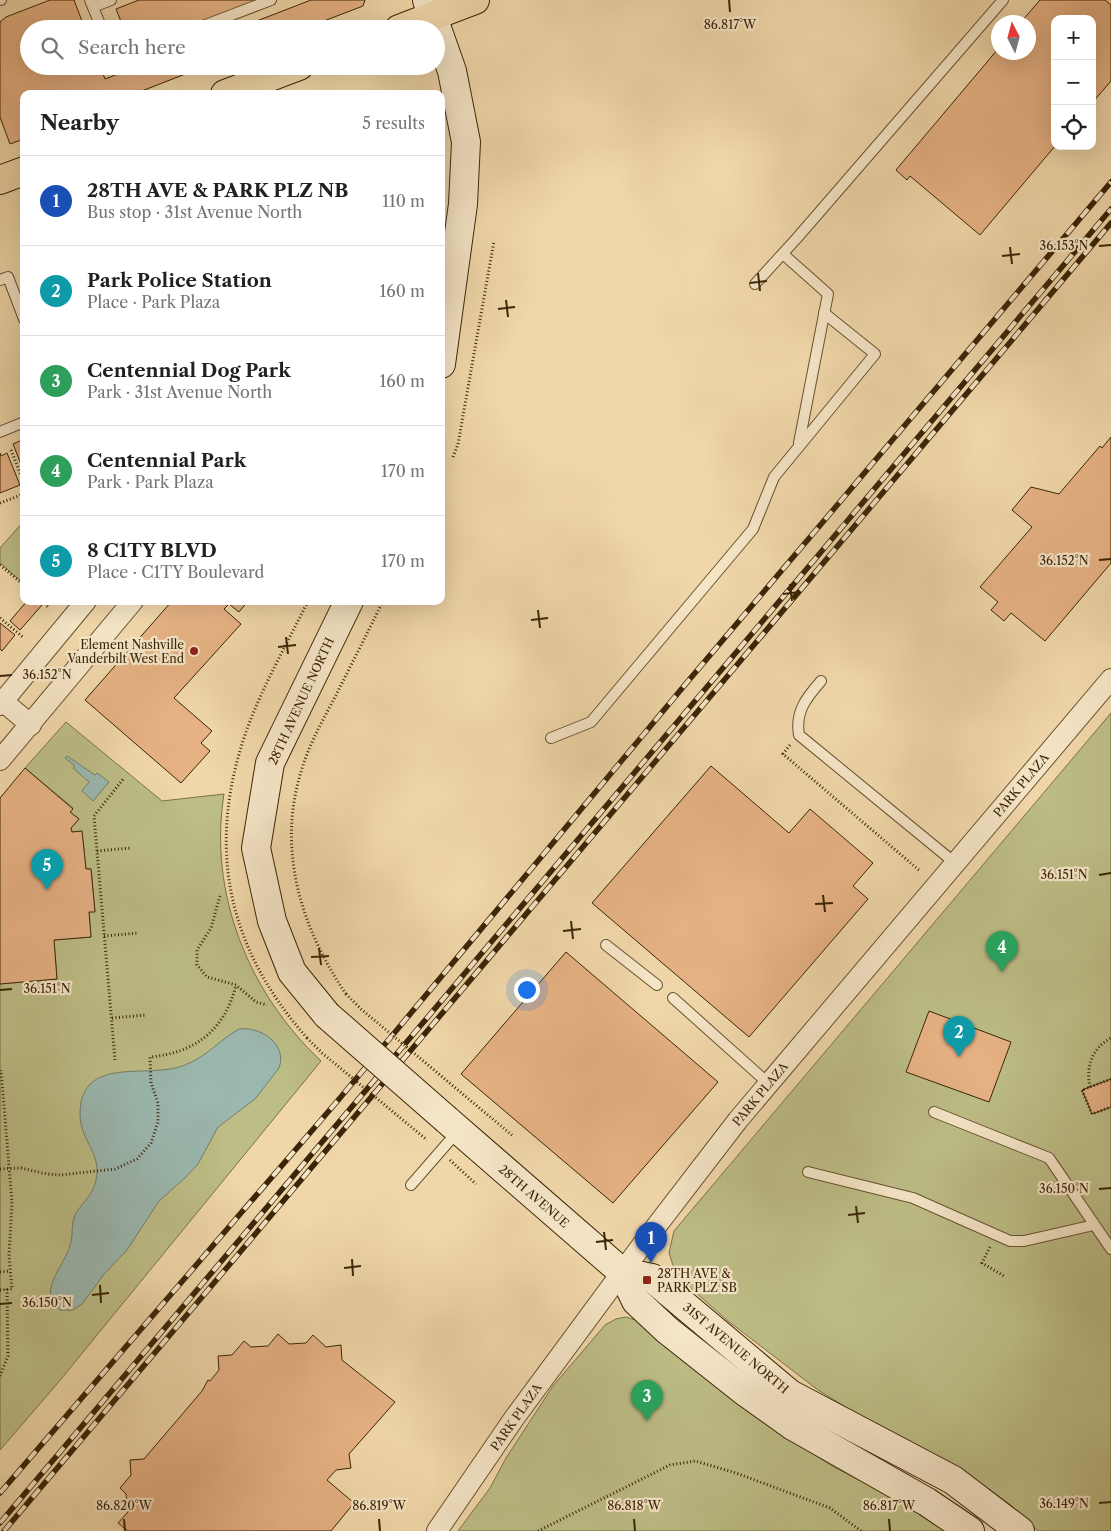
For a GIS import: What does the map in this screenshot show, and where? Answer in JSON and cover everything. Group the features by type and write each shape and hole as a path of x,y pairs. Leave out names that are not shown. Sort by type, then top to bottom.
{"main road":[{"path":"412,20 430,8 475,0"},
{"path":"430,8 434,20"},
{"path":"445,51 452,71 466,142 463,204 445,335"},
{"path":"236,90 275,75"},
{"path":"0,180 20,172"},
{"name":"28TH AVENUE NORTH","path":"347,605 270,763 256,848 272,921 292,972 327,1015 453,1125"},
{"name":"28TH AVENUE","path":"453,1125 622,1272"},
{"name":"31ST AVENUE NORTH","path":"622,1272 636,1301 667,1330 744,1391 792,1426 927,1502 970,1531"},
{"name":"31ST AVENUE NORTH","path":"622,1272 652,1278 790,1394 953,1480 1020,1531"}],"street":[{"path":"31,725 1,702 83,605"},
{"path":"0,760 130,605"},
{"name":"PARK PLAZA","path":"437,1531 515,1417 738,1120 1111,679"}],"lane":[{"path":"98,20 91,4 111,0"},
{"path":"219,20 271,0"},
{"path":"755,284 1004,0"},
{"path":"783,254 828,294 799,446"},
{"path":"0,280 8,277 20,308"},
{"path":"551,738 591,722 753,530 774,477 875,354 824,313"},
{"path":"0,432 20,424"},
{"path":"821,681 808,696 799,714 797,724 800,735 955,863"},
{"path":"606,945 657,984"},
{"path":"673,998 769,1084"},
{"path":"934,1112 1049,1158 1111,1249"},
{"path":"411,1185 453,1125"},
{"path":"808,1172 913,1198 1010,1241 1024,1241 1094,1225"}],"path":[{"path":"453,457 458,444 494,241"},
{"path":"11,450 20,473"},
{"path":"0,504 20,496"},
{"path":"0,565 20,582"},
{"path":"47,605 50,608"},
{"path":"270,679 306,605"},
{"path":"381,605 309,748 298,780 292,810 291,840 293,870 301,905 330,970 346,994 360,1009 513,1136"},
{"path":"0,618 24,638"},
{"path":"800,735 783,754 920,871"},
{"path":"115,1060 94,816 124,778"},
{"path":"97,851 130,848"},
{"path":"220,896 211,928 197,950 197,965 207,977 236,985 256,1002 266,1004"},
{"path":"104,936 138,933"},
{"path":"0,1170 22,1168 47,1174 74,1173 122,1168 136,1159 151,1143 158,1127 158,1103 151,1083 150,1057 176,1053 204,1038 217,1026 228,1010 236,985"},
{"path":"112,1018 146,1015"},
{"path":"307,1038 322,1054 427,1140"},
{"path":"1090,1088 1088,1076 1090,1059 1097,1049 1111,1038"},
{"path":"0,1290 12,1289 10,1271 12,1216 1,1070"},
{"path":"1111,1079 1082,1090 1092,1114 1111,1107"},
{"path":"996,1236 982,1264 1004,1276"},
{"path":"0,1272 10,1271"},
{"path":"0,1376 8,1356 7,1289"},
{"path":"538,1531 670,1465 688,1461 704,1462 797,1494 830,1508 861,1531"}],"green space":[{"path":"20,526 20,580 0,563 0,548"},
{"path":"1111,713 1111,1531 1038,1531 1012,1506 971,1476 860,1416 818,1390 728,1321 676,1275 669,1253 674,1231"},
{"path":"66,722 162,801 224,794 221,831 222,868 229,904 240,940 254,973 273,1005 321,1061 57,1384 0,1450 0,984 57,979 54,940 91,937 89,912 95,911 91,869 86,869 82,832 72,832 71,828 79,819 70,812 73,808 25,768"},
{"path":"626,1317 639,1321 781,1433 832,1466 936,1520 951,1531 458,1531 490,1488 506,1458 553,1386 605,1325 616,1319"}],"water":[{"path":"67,756 109,782 93,801 82,791 89,782 73,768 75,766 65,758"},
{"path":"239,1029 255,1030 270,1038 280,1051 279,1068 255,1099 218,1127 198,1164 159,1201 127,1250 104,1274 82,1304 73,1310 60,1310 50,1297 51,1289 55,1275 69,1249 75,1215 92,1191 97,1176 95,1157 83,1132 81,1123 80,1112 84,1094 92,1082 105,1076 120,1072 170,1069 185,1065 200,1057"}],"building":[{"path":"50,0 74,0 82,20 20,20 20,75 103,75 105,79 115,75 183,75 144,90 20,90 20,140 10,144 0,117 0,22 6,17"},
{"path":"139,0 259,0 207,20 120,20 116,9"},
{"path":"311,0 365,0 363,6 326,20 259,20"},
{"path":"1040,0 1105,0 1111,5 1111,81 1096,98 1096,15 1051,15 1052,150 980,235 910,176 907,180 896,170 991,57 991,60 1036,60 1036,15 1027,15"},
{"path":"1111,437 1111,563 1045,641 1011,613 1004,621 991,610 998,602 980,587 1032,527 1012,510 1031,487 1059,494 1100,446 1102,448"},
{"path":"20,441 20,462 13,444"},
{"path":"0,453 1,456 7,453 20,485 0,493"},
{"path":"24,605 42,605 20,630 10,621"},
{"path":"168,605 228,605 224,609 241,624 174,698 212,731 201,743 210,751 181,783 85,700"},
{"path":"230,605 245,605 239,612"},
{"path":"0,623 15,635 2,651 0,649"},
{"path":"711,766 789,833 810,809 873,863 853,886 868,899 749,1037 592,903"},
{"path":"25,768 73,809 70,812 79,819 71,828 72,832 82,831 86,869 91,869 95,912 89,912 91,937 54,940 57,979 0,984 0,798"},
{"path":"566,952 718,1082 613,1203 461,1074"},
{"path":"929,1011 1011,1042 989,1102 906,1072"},
{"path":"1111,1079 1111,1107 1092,1114 1082,1090"},
{"path":"278,1334 289,1344 306,1343 313,1335 326,1347 341,1345 342,1360 395,1402 349,1454 351,1468 336,1470 327,1480 354,1503 331,1531 128,1531 118,1523 128,1512 126,1494 120,1488 131,1475 130,1460 144,1459 202,1391 208,1380 210,1381 219,1370 218,1356 232,1355 244,1341 251,1347 268,1346"}],"railway":[{"path":"0,1493 340,1098 689,680 1111,182"},
{"path":"0,1523 1111,209"},
{"path":"4,1531 1111,223"}],"place":[{"name":"Element Nashville Vanderbilt West End","path":"194,651"},
{"name":"8 C1TY BLVD","path":"47,890"},
{"name":"Centennial Park","path":"1002,972"},
{"name":"Park Police Station","path":"959,1057"},
{"name":"28TH AVE & PARK PLZ NB","path":"651,1263"},
{"name":"28TH AVE & PARK PLZ SB","path":"647,1280"},
{"name":"Centennial Dog Park","path":"647,1421"}]}
